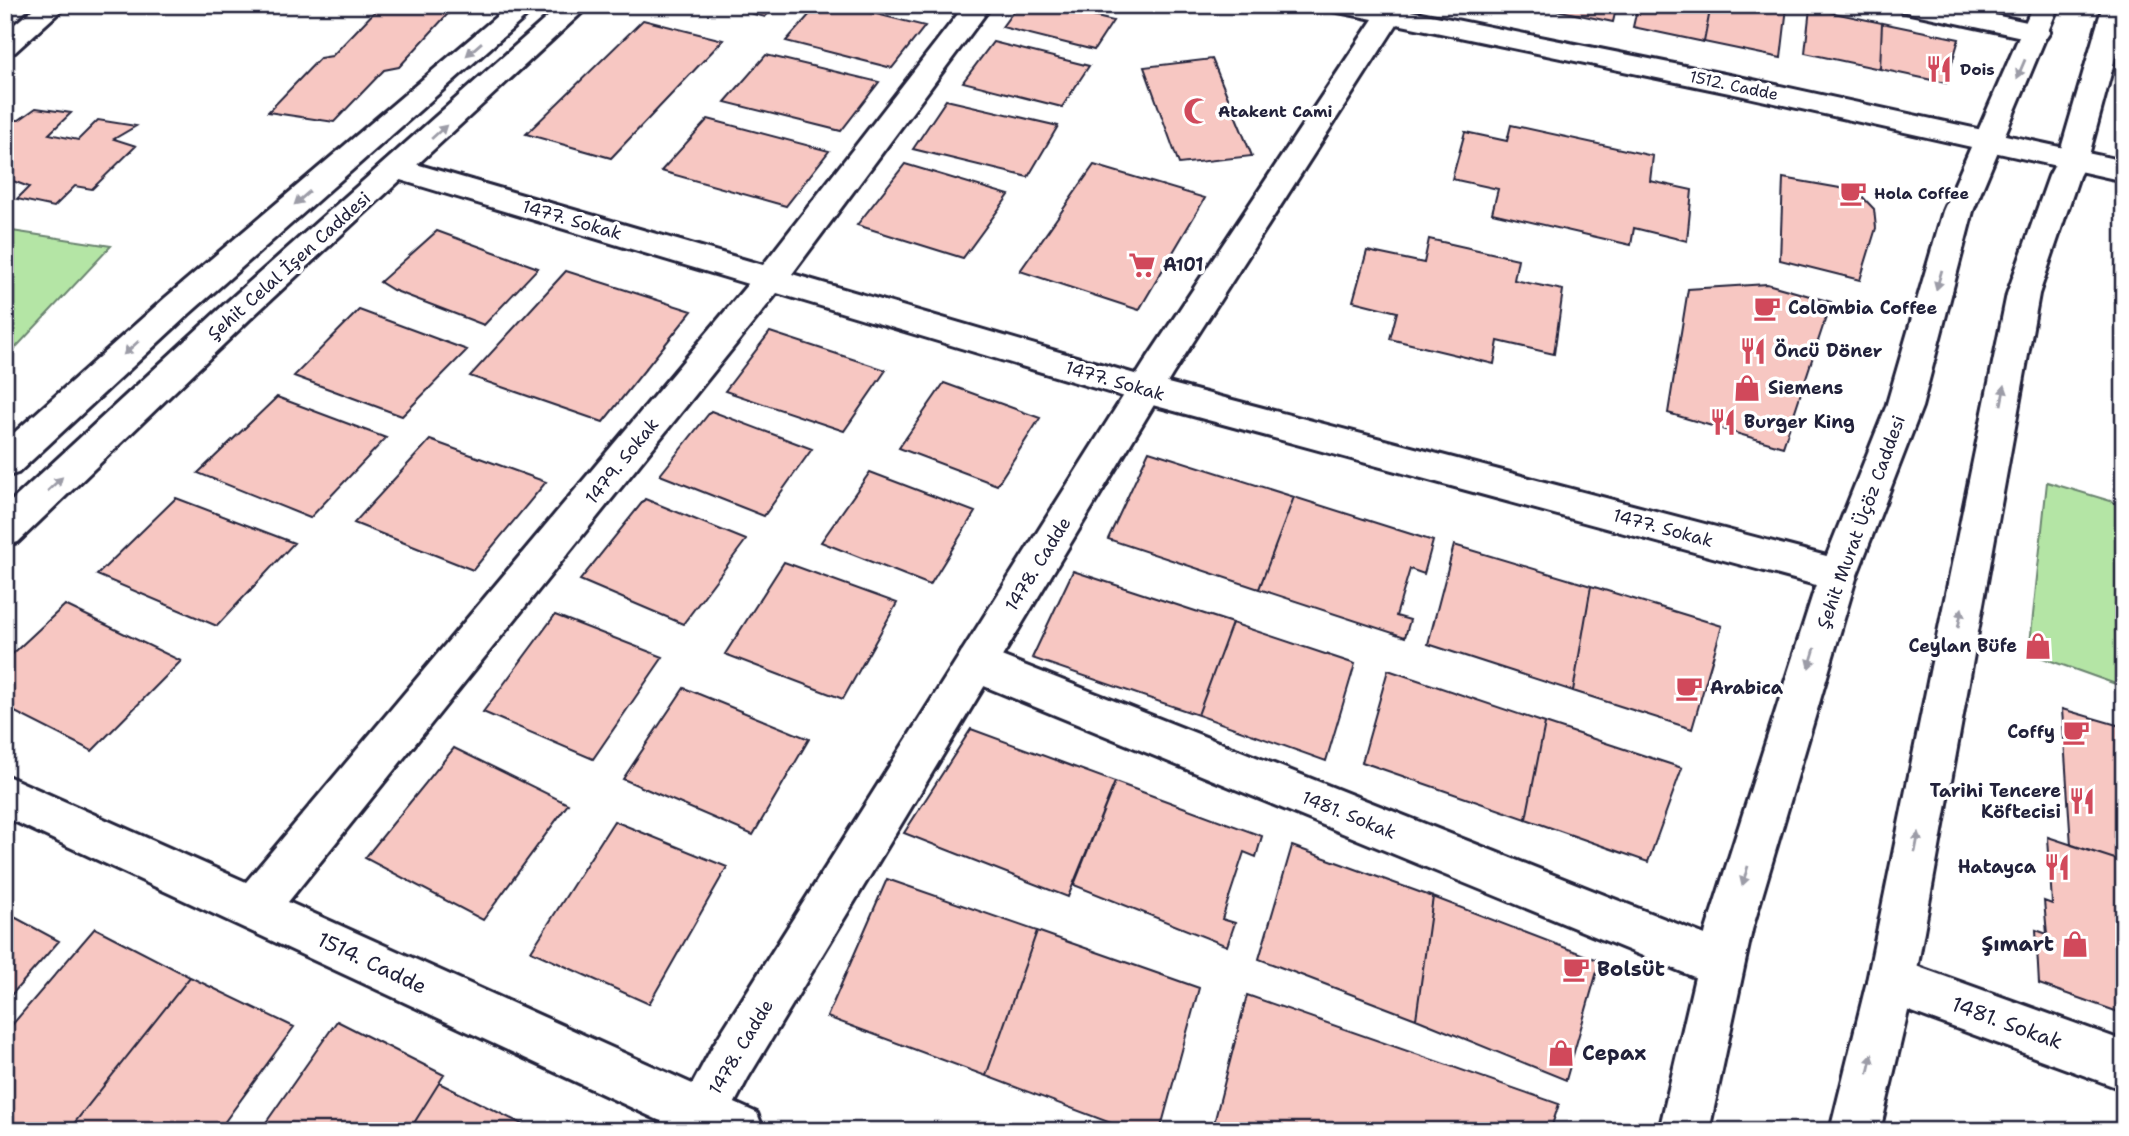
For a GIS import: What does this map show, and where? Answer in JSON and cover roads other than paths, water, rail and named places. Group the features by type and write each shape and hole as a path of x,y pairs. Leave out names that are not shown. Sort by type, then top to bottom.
{"street":[{"path":"5,46 54,5"},
{"path":"5,463 177,306 526,5"},
{"name":"Şehit Celal İşen Caddesi","path":"5,531 239,310 578,5"},
{"name":"1479. Sokak","path":"254,908 771,278 979,5"},
{"name":"1512. Cadde","path":"1342,5 1392,10 1991,139 2124,171"},
{"path":"1910,5 2041,19"},
{"path":"1854,1131 1891,981 2023,294 2064,176 2073,159 2116,5"},
{"name":"1478. Cadde","path":"711,1125 731,1061 1145,390 1392,10"},
{"name":"Şehit Murat Üçöz Caddesi","path":"1684,1131 1729,930 1838,575 1904,407 1958,211 2041,19"},
{"name":"1477. Sokak","path":"398,169 1145,390 1838,575"},
{"name":"1481. Sokak","path":"976,664 1721,965"},
{"name":"1514. Cadde","path":"5,795 254,908 711,1125"},
{"name":"1481. Sokak","path":"1891,981 2124,1066"}],"place":[{"name":"Dois","path":"1939,69"},
{"name":"Atakent Cami","path":"1197,111"},
{"name":"Hola Coffee","path":"1853,193"},
{"name":"A101","path":"1142,265"},
{"name":"Colombia Coffee","path":"1767,308"},
{"name":"Öncü Döner","path":"1753,351"},
{"name":"Siemens","path":"1747,388"},
{"name":"Burger King","path":"1723,422"},
{"name":"Ceylan Büfe","path":"2038,646"},
{"name":"Arabica","path":"1689,688"},
{"name":"Coffy","path":"2076,732"},
{"name":"Tarihi Tencere Köftecisi","path":"2082,801"},
{"name":"Hatayca","path":"2057,867"},
{"name":"Şımart","path":"2075,944"},
{"name":"Bolsüt","path":"1576,969"},
{"name":"Cepax","path":"1561,1053"}]}
